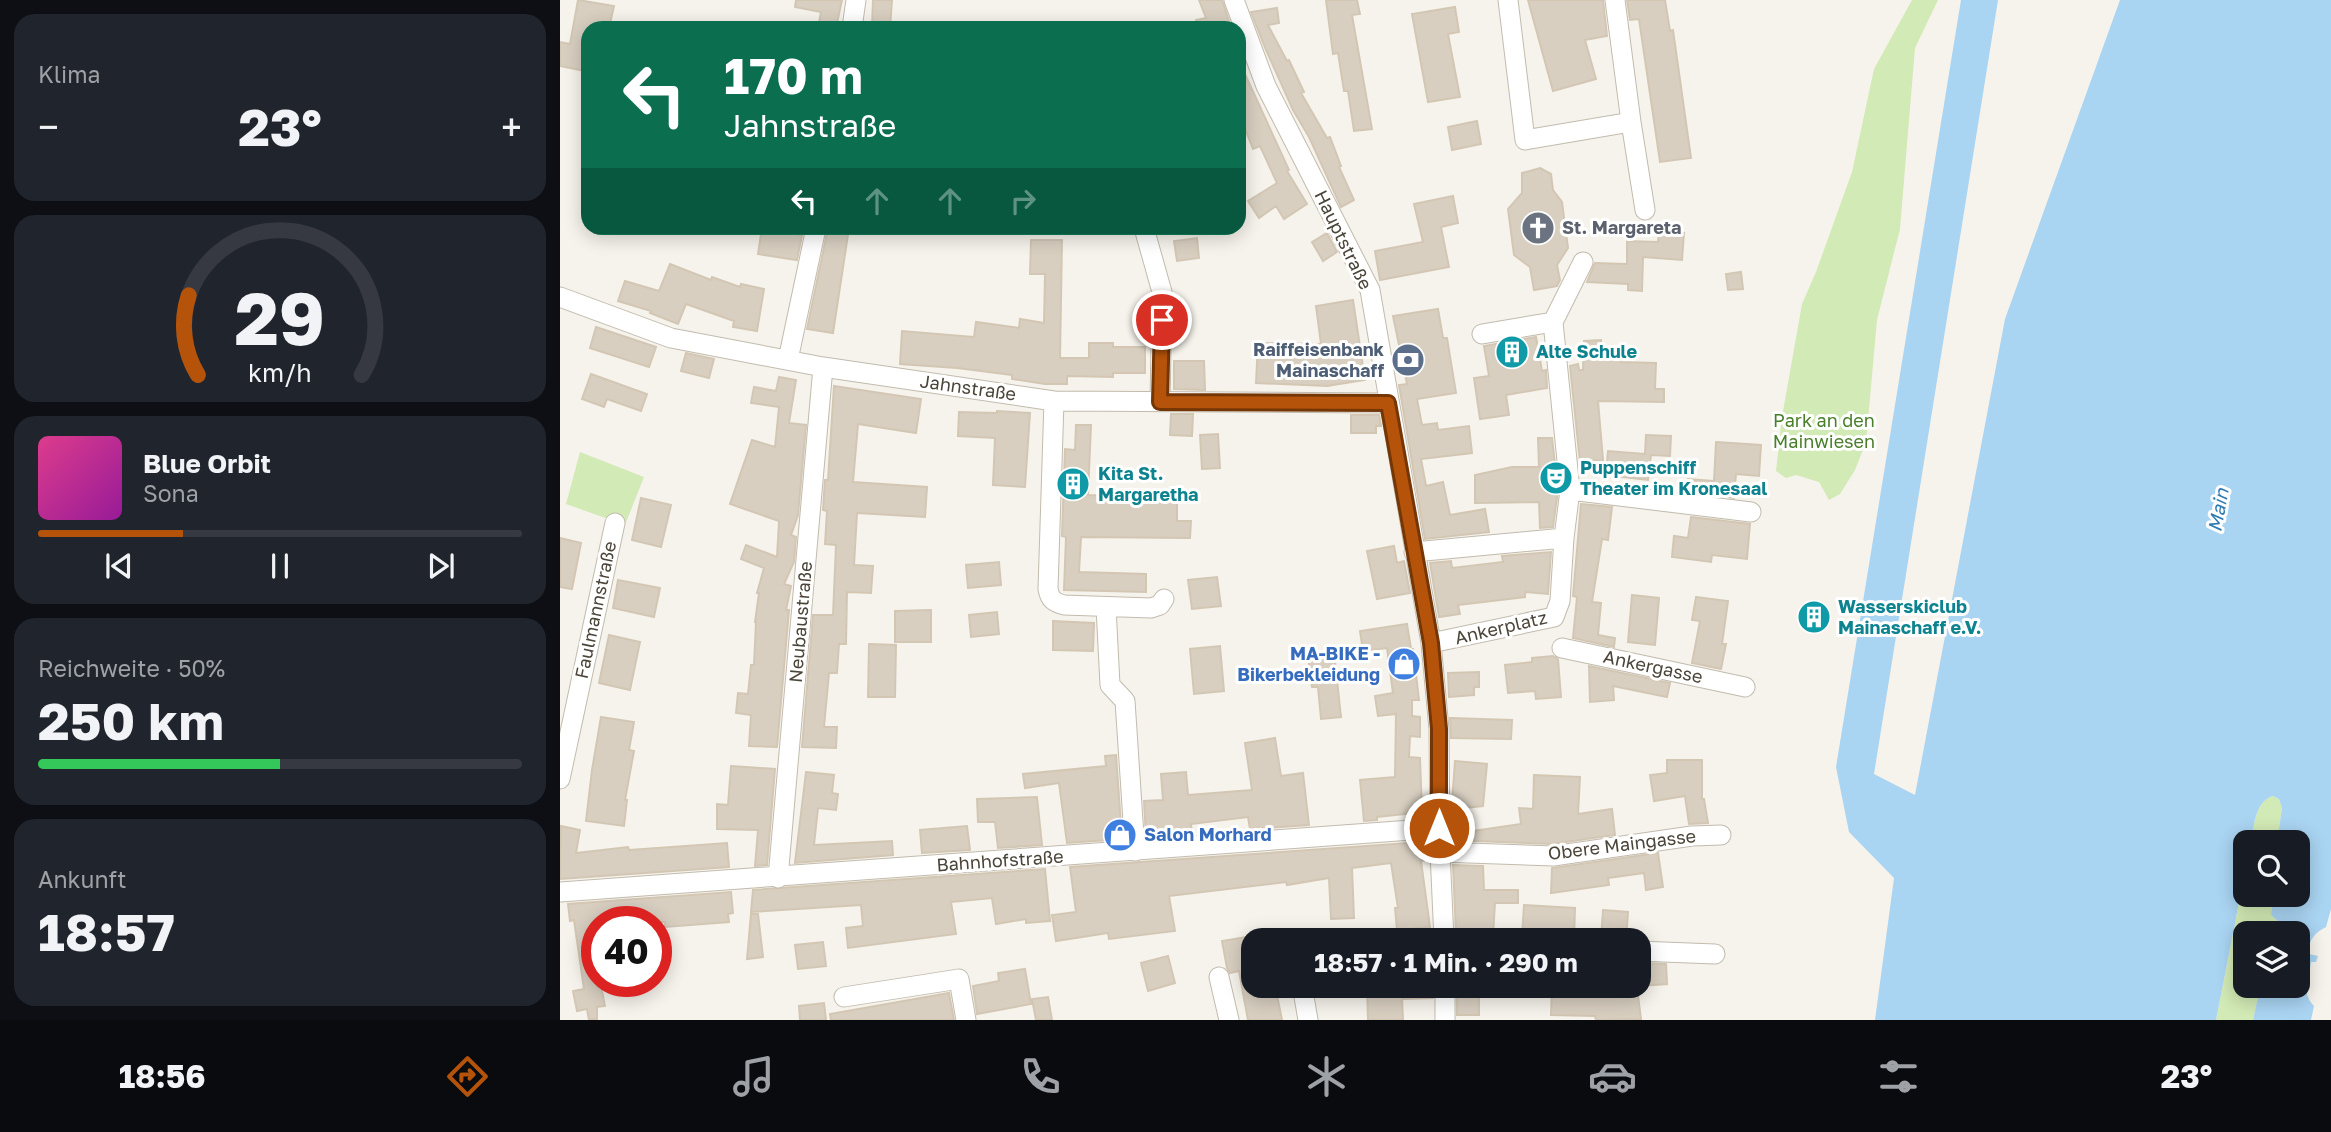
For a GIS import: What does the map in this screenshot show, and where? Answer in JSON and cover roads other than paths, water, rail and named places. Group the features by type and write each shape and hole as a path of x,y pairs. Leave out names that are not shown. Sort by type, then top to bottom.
{"street":[{"path":"853,21 856,0"},
{"name":"Hauptstraße","path":"1234,0 1242,21"},
{"path":"1508,0 1525,140 1632,122"},
{"path":"1615,0 1645,210"},
{"name":"Hauptstraße","path":"1246,32 1266,86 1370,289 1431,643 1439,729 1439,828 1443,928"},
{"path":"788,360 815,235"},
{"path":"1146,235 1162,292 1160,402"},
{"path":"1414,552 1564,538 1570,490 1553,322 1583,262"},
{"name":"Jahnstraße","path":"560,297 671,338 823,367 1054,401 1388,403"},
{"path":"1482,334 1553,322"},
{"name":"Neubaustraße","path":"778,878 823,367"},
{"path":"1054,401 1049,597 1065,605 1151,608 1160,605 1164,599"},
{"path":"1570,490 1751,512"},
{"name":"Faulmannstraße","path":"560,779 615,523"},
{"name":"Ankerplatz","path":"1431,643 1554,617 1560,601 1564,538"},
{"path":"1106,607 1110,685 1125,701 1135,851"},
{"name":"Ankergasse","path":"1562,648 1745,687"},
{"name":"Bahnhofstraße","path":"560,892 1439,828"},
{"name":"Obere Maingasse","path":"1440,852 1553,856 1692,836 1721,835"},
{"path":"1651,952 1716,954"},
{"path":"1219,978 1229,1020"},
{"path":"844,997 959,979 966,1020"},
{"path":"1304,998 1308,1020"},
{"path":"1444,998 1444,1020"}],"water":[{"name":"Main","path":"1961,0 1998,0 1874,774 1915,795 2005,319 2120,0 2331,0 2331,909 2326,927 2315,935 2310,945 2310,921 2278,921 2271,915 2272,907 2310,907 2310,830 2279,830 2282,808 2279,799 2273,796 2262,803 2253,830 2233,830 2233,907 2238,907 2235,921 2233,921 2216,1020 1875,1020 1894,878 1849,832 1836,767"},
{"path":"2310,954 2318,956 2316,962 2311,962 2310,968"},
{"path":"2258,998 2309,998 2314,1006 2311,1020 2253,1020"}],"place":[{"name":"St. Margareta","path":"1538,228"},
{"name":"Alte Schule","path":"1512,352"},
{"name":"Raiffeisenbank Mainaschaff","path":"1408,360"},
{"name":"Puppenschiff Theater im Kronesaal","path":"1556,478"},
{"name":"Kita St. Margaretha","path":"1073,484"},
{"name":"Wasserskiclub Mainaschaff e.V.","path":"1814,617"},
{"name":"MA-BIKE - Bikerbekleidung","path":"1404,664"},
{"name":"Salon Morhard","path":"1120,835"}],"park label":[{"name":"Park an den Mainwiesen","path":"1824,431"}]}
